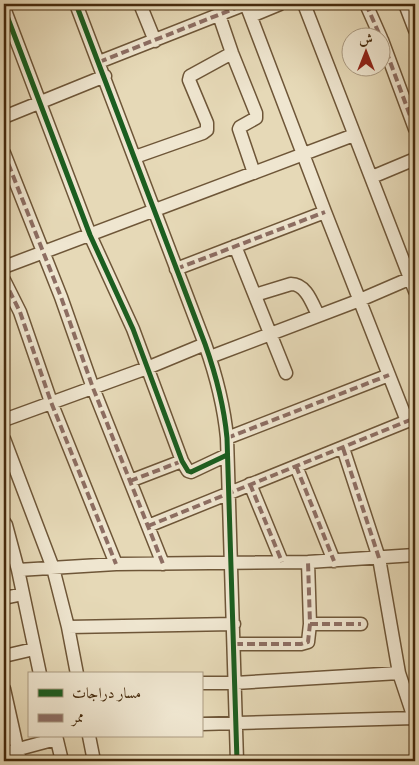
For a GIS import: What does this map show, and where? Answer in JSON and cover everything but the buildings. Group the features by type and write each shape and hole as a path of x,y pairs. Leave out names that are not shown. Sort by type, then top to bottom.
{"street":[{"path":"76,4 105,76 210,357 219,386 227,438 235,644 237,761"},
{"path":"140,4 155,41"},
{"path":"99,62 219,15 248,8 280,4"},
{"path":"304,4 354,135 413,276 415,290"},
{"path":"366,4 376,28"},
{"path":"405,4 415,30"},
{"path":"4,8 90,235 120,299 182,461 190,472 227,455"},
{"path":"148,526 411,420 389,375 324,212 248,8"},
{"path":"219,15 256,113 256,118 239,129 254,173"},
{"path":"135,157 207,130 207,123 189,80 190,76 232,53"},
{"path":"392,68 415,129"},
{"path":"4,117 105,76"},
{"path":"4,267 354,135"},
{"path":"4,153 61,297 93,388 163,564"},
{"path":"372,177 415,159"},
{"path":"176,269 324,212"},
{"path":"235,246 286,373"},
{"path":"210,357 318,314 360,300 413,276"},
{"path":"4,280 20,312 51,402 116,564"},
{"path":"255,295 296,284 305,290 318,314"},
{"path":"4,420 147,368 205,344"},
{"path":"227,438 389,375"},
{"path":"4,438 53,568 68,627 77,672"},
{"path":"202,724 415,719 411,693 399,673 379,558 343,448"},
{"path":"130,481 182,461"},
{"path":"296,466 334,561"},
{"path":"250,484 282,562"},
{"path":"4,522 18,570 40,672"},
{"path":"18,570 116,564 308,562 415,555"},
{"path":"235,644 306,644 309,640 310,624 308,562"},
{"path":"4,598 23,594"},
{"path":"68,627 234,624"},
{"path":"310,624 362,624"},
{"path":"4,656 34,649"},
{"path":"202,683 235,683 399,673"},
{"path":"4,689 19,755"},
{"path":"4,753 19,755 56,738 62,761"},
{"path":"89,738 94,761"}],"marked path":[{"path":"99,62 246,4"},
{"path":"366,4 377,28"},
{"path":"392,67 415,129"},
{"path":"4,153 61,297 93,388 163,564"},
{"path":"176,269 325,212"},
{"path":"4,280 20,312 51,402 116,564"},
{"path":"227,438 389,375"},
{"path":"148,526 415,418"},
{"path":"343,448 379,558"},
{"path":"130,481 182,461"},
{"path":"296,466 334,561"},
{"path":"250,484 282,562"},
{"path":"235,644 301,644 308,642 310,624 308,562"},
{"path":"310,624 361,624"}],"cycle path":[{"path":"76,4 205,344 222,402 227,438 237,761"},
{"path":"4,8 90,235 133,329 182,461 188,471 191,472 227,455"}]}
